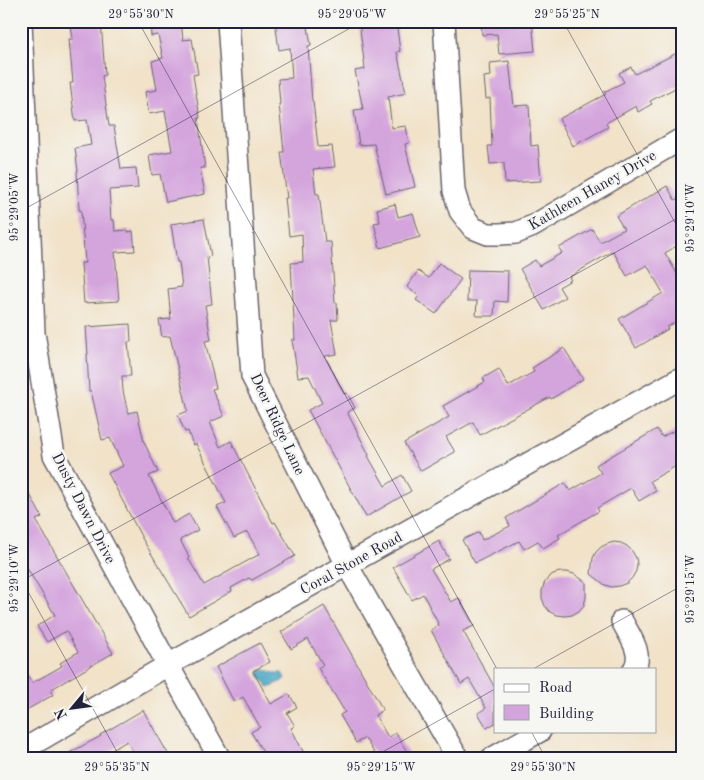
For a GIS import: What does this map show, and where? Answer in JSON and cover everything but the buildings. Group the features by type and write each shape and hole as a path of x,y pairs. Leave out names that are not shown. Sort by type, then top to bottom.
{"street":[{"name":"Dusty Dawn Drive","path":"21,21 34,333 54,455 220,759"},
{"name":"Deer Ridge Lane","path":"228,21 252,376 347,565 458,759"},
{"name":"Kathleen Haney Drive","path":"444,21 454,190 460,211 473,228 488,234 500,234 516,233 533,226 683,138"},
{"name":"Coral Stone Road","path":"21,751 168,665 683,377"},
{"path":"622,621 638,651 638,664 635,668"},
{"path":"491,759 538,732"}],"water":[{"path":"265,669 274,673 282,673 285,678 274,686 267,686 259,674 260,671"}]}
